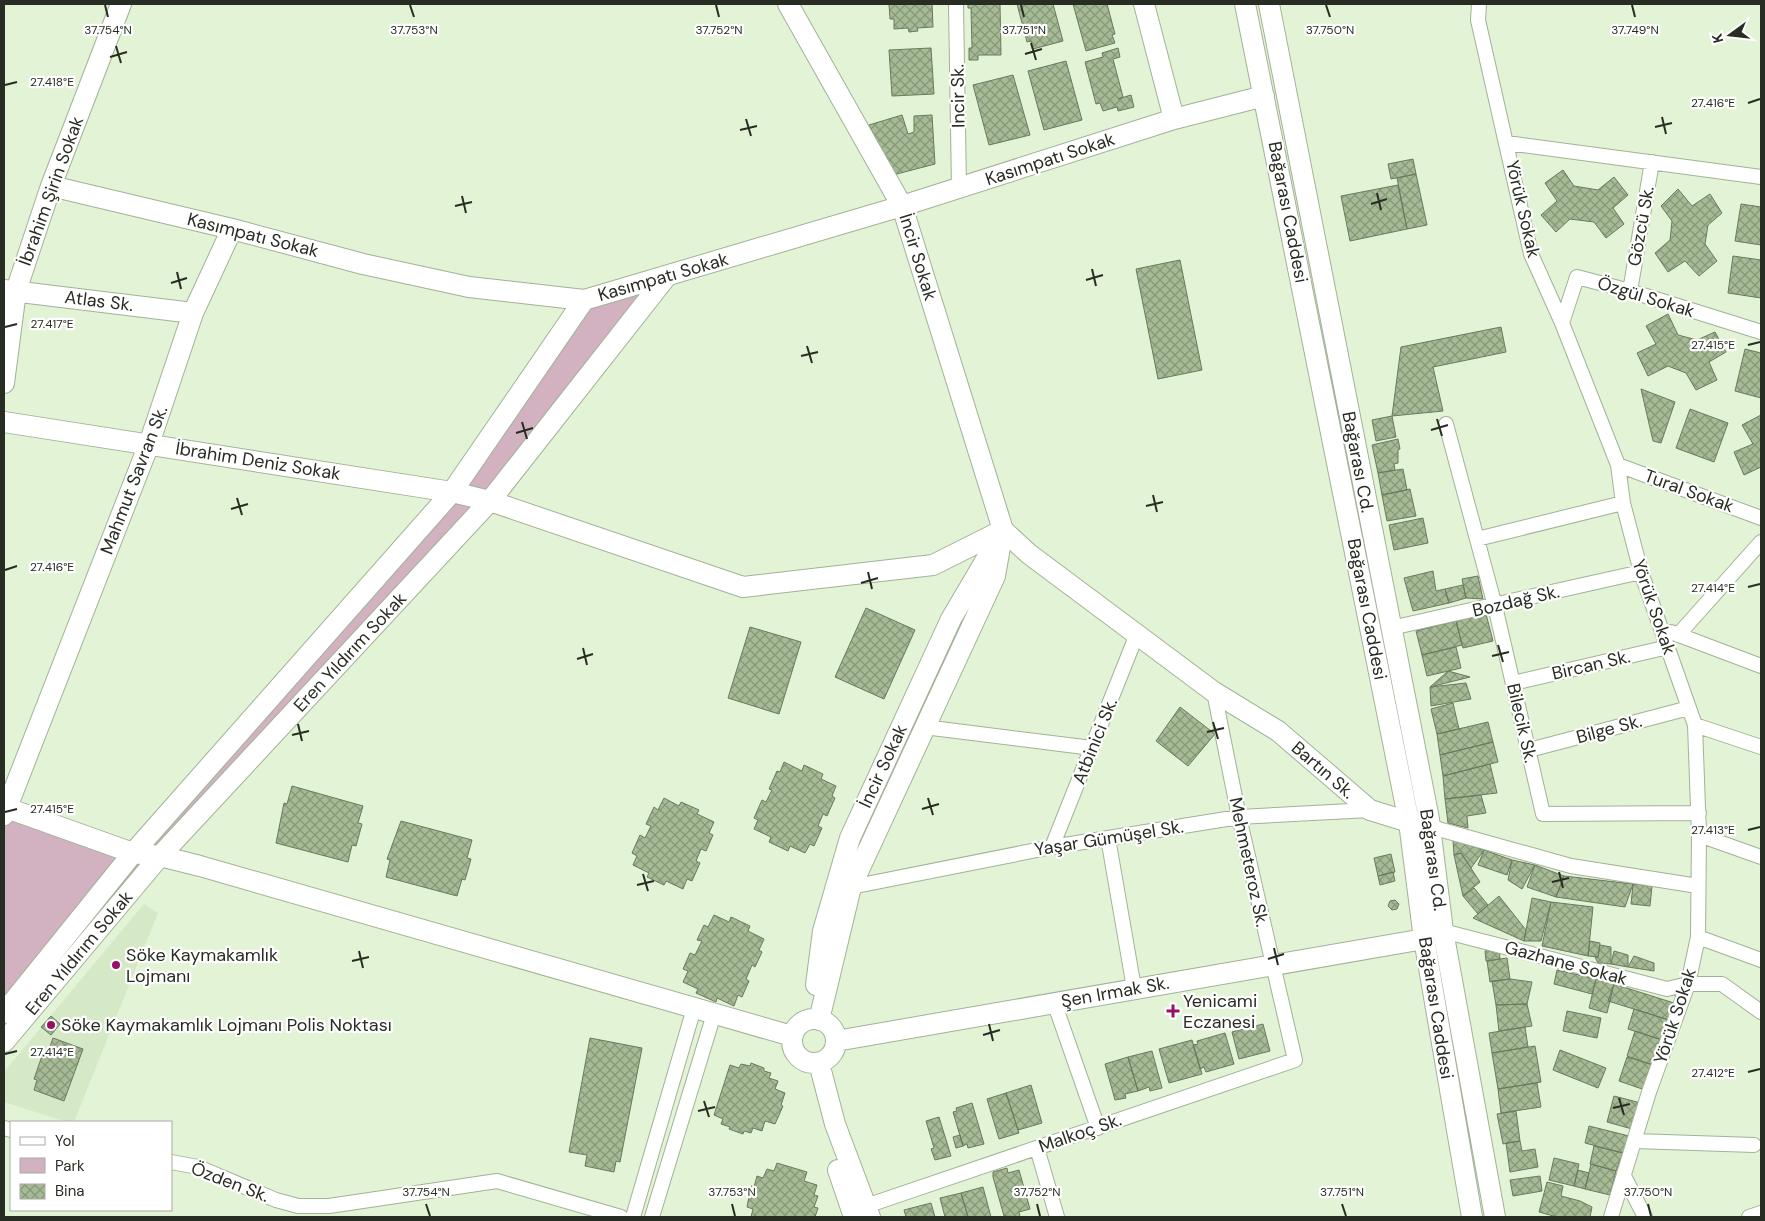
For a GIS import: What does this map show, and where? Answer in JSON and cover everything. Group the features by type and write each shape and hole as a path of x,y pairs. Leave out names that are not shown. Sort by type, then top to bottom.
{"main road":[{"name":"İbrahim Şirin Sokak","path":"4,384 10,290 121,4"},
{"name":"İncir Sokak","path":"788,4 902,206 1003,530 995,576 851,887 816,1020"},
{"path":"1144,4 1174,119"},
{"name":"Bağarası Caddesi","path":"1245,4 1408,822 1424,939 1472,1217"},
{"name":"Bağarası Cd.","path":"1269,4 1430,827 1443,931 1495,1217"},
{"name":"Kasımpatı Sokak","path":"50,186 232,229 363,264 469,287 584,300 902,206 1174,119 1264,96"},
{"name":"Mahmut Savran Sk.","path":"5,810 149,444 193,313 232,229"},
{"name":"Eren Yıldırım Sokak","path":"4,1042 160,856 490,501 666,277"},
{"name":"Atlas Sk.","path":"10,290 193,313"},
{"name":"Eren Yıldırım Sokak","path":"4,1013 133,853 452,492 584,300"},
{"name":"İbrahim Deniz Sokak","path":"4,422 452,492 490,501 743,587 933,565 1003,530"},
{"name":"İncir Sokak","path":"816,1020 823,931 850,838 951,619 1003,530"},
{"name":"Bartın Sk.","path":"1003,530 1029,554 1214,692 1278,731 1370,810 1408,822"},
{"path":"5,810 133,853 160,856 792,1036"},
{"name":"Şen Irmak Sk.","path":"836,1041 1424,939"},
{"path":"816,1020 831,1028 836,1041 832,1055 815,1063 798,1057 794,1051 792,1036 799,1024 816,1020"},
{"path":"815,1063 827,1138 863,1213"}],"street":[{"name":"Incir Sk.","path":"956,4 959,188"},
{"name":"Yörük Sokak","path":"1479,4 1478,20 1508,143 1531,254 1562,323 1618,465 1623,503 1641,572 1695,725 1699,835 1698,937 1688,984 1650,1092 1625,1178 1611,1217"},
{"path":"1508,143 1761,177"},
{"name":"Gözcü Sk.","path":"1630,291 1652,162"},
{"name":"Özgül Sokak","path":"1562,323 1577,277 1630,291 1761,332"},
{"name":"Bilecik Sk.","path":"1446,424 1495,606 1543,814 1698,813"},
{"name":"Tural Sokak","path":"1618,465 1761,518"},
{"path":"1477,539 1623,503"},
{"path":"1678,635 1761,542"},
{"name":"Bozdağ Sk.","path":"1391,628 1641,572"},
{"path":"1662,629 1761,666"},
{"name":"Atbinici Sk.","path":"1052,847 1138,634"},
{"name":"Bircan Sk.","path":"1513,683 1668,647"},
{"name":"Mehmeteroz Sk.","path":"1214,692 1239,817 1295,1060"},
{"name":"Bilge Sk.","path":"1528,750 1690,708"},
{"path":"1695,725 1761,747"},
{"path":"924,727 1092,748"},
{"name":"Yaşar Gümüşel Sk.","path":"851,887 1052,847 1239,817 1370,810"},
{"name":"Bartın Sk.","path":"1408,822 1571,866 1698,886"},
{"path":"1699,835 1761,857"},
{"path":"1108,838 1134,988"},
{"name":"Gazhane Sokak","path":"1443,931 1667,989 1688,984 1722,984 1761,1012"},
{"path":"1698,937 1761,960"},
{"path":"1054,1002 1098,1128"},
{"path":"633,1217 694,1008"},
{"path":"652,1217 714,1014"},
{"name":"Malkoç Sk.","path":"863,1213 1037,1148 1295,1060"},
{"path":"1635,1142 1754,1145"},
{"path":"1037,1148 1057,1217"},
{"name":"Özden Sk.","path":"172,1162 198,1167 276,1200 298,1206 329,1206 497,1181 621,1217"},
{"path":"1625,1178 1645,1217"},
{"path":"1749,1217 1761,1213"}],"shaded area":[{"name":"Söke Kaymakamlık Lojmanı","path":"144,904 158,913 74,1121 64,1121 4,1102 4,1072"}],"green space":[{"path":"666,277 490,501 4,1042 4,815 133,853 452,492 584,300"}],"building":[{"path":"889,4 932,4 933,27 917,28 918,31 909,32 908,28 894,29 894,19 890,19"},
{"path":"968,4 1000,4 1001,55 978,55 978,60 969,60 969,48 972,48 971,8 968,8"},
{"path":"1017,4 1053,4 1063,41 1033,49 1031,41 1027,42"},
{"path":"1073,4 1107,4 1115,34 1112,35 1115,43 1086,51"},
{"path":"931,48 934,94 892,96 889,50"},
{"path":"1118,48 1120,57 1113,59 1123,97 1118,99 1131,95 1134,107 1118,111 1117,107 1103,111 1100,103 1096,104 1085,62 1103,57 1102,53"},
{"path":"1066,61 1082,120 1044,130 1028,71"},
{"path":"1013,75 1030,135 989,145 973,85"},
{"path":"902,115 908,134 914,132 914,116 932,115 935,164 893,175 869,125"},
{"path":"1413,159 1416,174 1391,179 1388,164"},
{"path":"1563,170 1574,186 1598,190 1614,177 1628,195 1613,208 1624,224 1606,238 1594,222 1570,219 1556,232 1541,215 1557,201 1545,183"},
{"path":"1416,174 1427,225 1407,229 1397,178"},
{"path":"1398,185 1407,229 1350,241 1341,196"},
{"path":"1678,189 1692,206 1710,194 1722,213 1708,225 1705,244 1717,261 1699,276 1685,261 1668,272 1655,253 1670,240 1672,221 1661,206"},
{"path":"1741,204 1761,207 1761,245 1735,241"},
{"path":"1733,256 1761,260 1761,298 1728,293"},
{"path":"1180,260 1202,370 1158,379 1136,269"},
{"path":"1668,314 1678,335 1697,340 1715,332 1726,352 1709,362 1717,380 1696,390 1686,373 1668,366 1648,376 1637,353 1656,344 1646,326"},
{"path":"1501,327 1506,352 1433,367 1443,411 1392,416 1401,347"},
{"path":"1745,349 1761,353 1761,398 1735,391"},
{"path":"1641,389 1675,402 1661,443 1653,441"},
{"path":"1690,409 1728,423 1714,462 1676,448"},
{"path":"1761,415 1761,467 1744,475 1734,452 1753,444 1742,425"},
{"path":"1392,416 1396,437 1376,441 1372,420"},
{"path":"1398,439 1400,449 1398,450 1398,463 1394,464 1395,470 1378,473 1372,445"},
{"path":"1403,469 1407,490 1382,495 1378,473"},
{"path":"1410,489 1416,516 1387,521 1382,495"},
{"path":"1423,518 1428,543 1394,550 1389,525"},
{"path":"1433,571 1436,591 1445,589 1449,603 1413,611 1404,578"},
{"path":"1478,576 1483,599 1466,598 1462,579"},
{"path":"1463,585 1466,598 1449,603 1445,589"},
{"path":"866,608 915,630 884,699 835,677"},
{"path":"1486,614 1493,641 1463,648 1456,621"},
{"path":"1456,621 1462,645 1422,655 1416,631"},
{"path":"750,627 801,642 779,714 728,698"},
{"path":"1456,647 1461,668 1427,676 1422,655"},
{"path":"1447,672 1470,677 1430,687"},
{"path":"1466,683 1471,699 1431,706 1430,687"},
{"path":"1453,703 1459,729 1437,734 1431,709"},
{"path":"1180,707 1215,734 1188,766 1156,741"},
{"path":"1488,722 1493,742 1440,755 1437,734"},
{"path":"1493,742 1498,762 1443,776 1440,755"},
{"path":"784,762 802,771 804,765 823,774 821,779 836,786 832,796 835,798 827,816 823,814 818,826 822,828 814,846 810,844 805,853 790,846 788,851 769,842 771,837 754,829 758,820 754,818 762,800 766,802 772,790 769,789 777,771 780,772"},
{"path":"1490,764 1497,793 1445,799 1443,776"},
{"path":"292,786 363,806 358,823 362,824 356,846 352,845 348,862 276,843 284,803 287,804"},
{"path":"1481,795 1486,813 1467,816 1468,828 1448,823 1445,799"},
{"path":"664,798 679,806 681,802 699,810 697,814 714,822 709,833 713,835 706,851 701,849 696,861 700,863 692,881 687,879 683,889 666,881 664,885 647,877 649,873 633,865 637,856 632,853 640,835 645,838 651,826 646,824 654,807 658,810"},
{"path":"401,821 472,840 467,858 471,859 465,880 462,879 457,896 386,877 390,860 387,859"},
{"path":"1453,840 1484,850 1471,868 1461,853 1454,855"},
{"path":"1484,850 1512,860 1507,875 1478,865"},
{"path":"1461,853 1480,882 1463,896 1454,855"},
{"path":"1391,854 1395,872 1378,876 1374,858"},
{"path":"1512,860 1535,865 1522,889 1508,880"},
{"path":"1535,865 1564,876 1556,897 1527,887"},
{"path":"1393,872 1395,881 1380,885 1378,876"},
{"path":"1564,876 1633,884 1625,907 1556,897"},
{"path":"1633,884 1652,886 1650,906 1631,904"},
{"path":"1474,888 1488,905 1478,914 1463,896"},
{"path":"1499,896 1526,930 1524,941 1473,918"},
{"path":"1532,898 1551,902 1541,941 1524,941"},
{"path":"1395,900 1399,904 1397,909 1392,910 1388,906 1390,901"},
{"path":"1551,902 1593,907 1588,956 1542,946"},
{"path":"714,915 729,922 731,917 750,926 748,931 764,939 759,950 762,952 755,967 752,965 746,979 749,981 742,997 738,995 734,1006 717,998 716,1002 696,993 698,989 683,982 688,971 683,969 690,953 695,955 702,941 697,940 704,925 708,927"},
{"path":"1590,941 1600,943 1598,957 1588,956"},
{"path":"1600,945 1611,947 1611,964 1598,963 1595,957 1598,957"},
{"path":"1499,949 1500,959 1486,961 1485,951"},
{"path":"1614,951 1628,955 1628,967 1611,964"},
{"path":"1634,956 1654,963 1654,971 1628,967"},
{"path":"1507,958 1510,979 1490,982 1487,961"},
{"path":"1557,970 1596,979 1592,994 1554,984"},
{"path":"1510,979 1532,982 1527,1004 1496,1005 1492,981"},
{"path":"1596,979 1614,984 1607,1013 1589,1008"},
{"path":"1614,984 1674,1003 1669,1020 1608,1001"},
{"path":"1527,1004 1532,1026 1499,1031 1496,1005"},
{"path":"1634,1009 1669,1020 1662,1040 1628,1029"},
{"path":"1567,1011 1601,1018 1597,1038 1563,1031"},
{"name":"Söke Kaymakamlık Lojmanı Polis Noktası","path":"51,1016 60,1024 51,1035 41,1027"},
{"path":"1263,1024 1270,1051 1239,1059 1232,1032"},
{"path":"1525,1027 1528,1047 1492,1053 1489,1033"},
{"path":"1635,1031 1662,1040 1653,1065 1627,1056"},
{"path":"1225,1033 1234,1064 1206,1072 1204,1067 1200,1069 1193,1045 1198,1044 1197,1041"},
{"path":"53,1038 83,1049 64,1101 34,1090 37,1080 34,1079 43,1053 47,1055"},
{"path":"590,1038 642,1048 620,1162 616,1161 614,1172 585,1166 587,1155 569,1152"},
{"path":"1192,1040 1202,1074 1169,1083 1159,1049"},
{"path":"1535,1046 1541,1082 1498,1089 1492,1053"},
{"path":"1560,1050 1606,1068 1598,1088 1553,1070"},
{"path":"1152,1051 1162,1088 1150,1091 1149,1087 1138,1091 1128,1057"},
{"path":"1128,1057 1138,1091 1125,1094 1126,1098 1115,1100 1105,1064"},
{"path":"1627,1057 1653,1065 1645,1090 1619,1081"},
{"path":"751,1063 771,1073 769,1078 778,1081 775,1089 785,1093 781,1105 783,1106 775,1124 765,1121 762,1131 753,1128 751,1133 744,1131 743,1134 721,1124 723,1119 714,1115 730,1065 739,1068 741,1064 750,1066"},
{"path":"1537,1083 1541,1107 1501,1113 1498,1089"},
{"path":"1031,1085 1042,1123 1018,1130 1006,1093"},
{"path":"1006,1093 1019,1133 999,1139 987,1099"},
{"path":"1614,1096 1641,1103 1632,1129 1607,1122"},
{"path":"972,1103 984,1144 968,1148 967,1144 963,1146 953,1112 957,1111 956,1108"},
{"path":"1516,1111 1520,1141 1503,1144 1497,1114"},
{"path":"939,1117 951,1156 935,1160 931,1149 934,1148 926,1121"},
{"path":"1589,1126 1629,1136 1623,1153 1585,1143"},
{"path":"960,1135 963,1146 956,1148 953,1137"},
{"path":"1520,1141 1522,1151 1535,1149 1538,1167 1510,1172 1506,1143"},
{"path":"1594,1146 1623,1153 1616,1171 1590,1164"},
{"path":"1554,1158 1579,1164 1574,1186 1549,1180"},
{"path":"777,1163 807,1172 804,1181 817,1185 814,1195 818,1196 814,1207 818,1208 815,1217 751,1217 753,1209 747,1207 751,1186 754,1187 757,1176 763,1178 767,1169 774,1171"},
{"path":"1591,1164 1616,1171 1610,1195 1585,1189"},
{"path":"1007,1168 1008,1173 1019,1170 1030,1209 1019,1212 1020,1217 1004,1216 993,1177 993,1172"},
{"path":"1578,1170 1589,1173 1585,1189 1574,1186"},
{"path":"1540,1176 1542,1191 1513,1196 1510,1180"},
{"path":"1547,1182 1563,1186 1561,1196 1580,1201 1592,1207 1590,1217 1557,1217 1539,1212"},
{"path":"983,1187 991,1217 968,1217 961,1193"},
{"path":"961,1193 968,1217 945,1217 940,1198"},
{"path":"931,1203 935,1217 906,1217 904,1210"}],"place":[{"name":"Söke Kaymakamlık Lojmanı","path":"116,965"},
{"name":"Yenicami Eczanesi","path":"1173,1011"},
{"name":"Söke Kaymakamlık Lojmanı Polis Noktası","path":"51,1025"}]}
